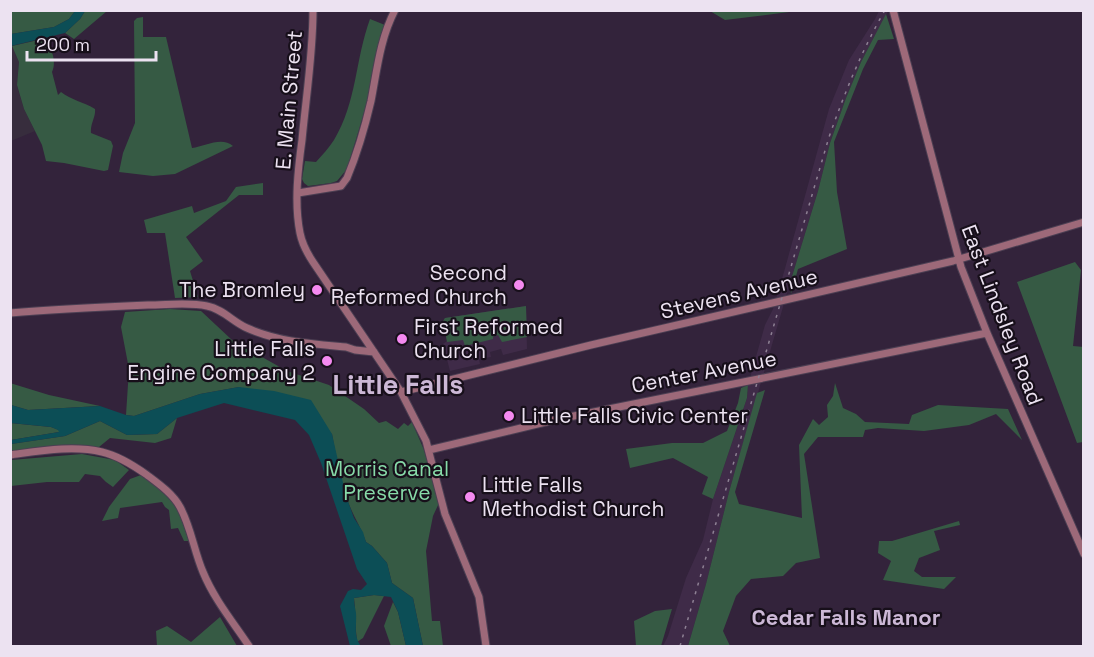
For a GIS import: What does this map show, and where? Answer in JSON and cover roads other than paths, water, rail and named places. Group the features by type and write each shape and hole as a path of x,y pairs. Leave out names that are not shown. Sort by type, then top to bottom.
{"main road":[{"name":"E. Main Street","path":"312,10 311,53 298,168 299,226 302,242 313,262 401,392 420,430 429,450 445,513 479,597 486,646"},
{"path":"298,193 341,186 348,174 368,111 387,25 394,10"},
{"name":"East Lindsley Road","path":"893,10 959,260 987,333 1083,554"},
{"name":"Stevens Avenue","path":"401,392 569,350 959,260 1083,222"},
{"path":"10,313 82,307 190,304 221,311 246,328 267,336 288,341 374,352"},
{"name":"Center Avenue","path":"429,450 554,420 987,333"},
{"path":"346,347 367,342"},
{"path":"10,455 73,449 102,452 130,464 156,481 179,504 207,580 249,646"}],"railway":[{"path":"680,646 829,137 854,72 885,10"}],"place":[{"name":"Second Reformed Church","path":"519,285"},
{"name":"The Bromley","path":"317,290"},
{"name":"First Reformed Church","path":"402,339"},
{"name":"Little Falls Engine Company 2","path":"327,361"},
{"name":"Little Falls Civic Center","path":"509,416"},
{"name":"Little Falls Methodist Church","path":"470,497"}],"district":[{"name":"Little Falls","path":"398,385"},
{"name":"Cedar Falls Manor","path":"846,617"}],"park label":[{"name":"Morris Canal Preserve","path":"387,481"}]}
